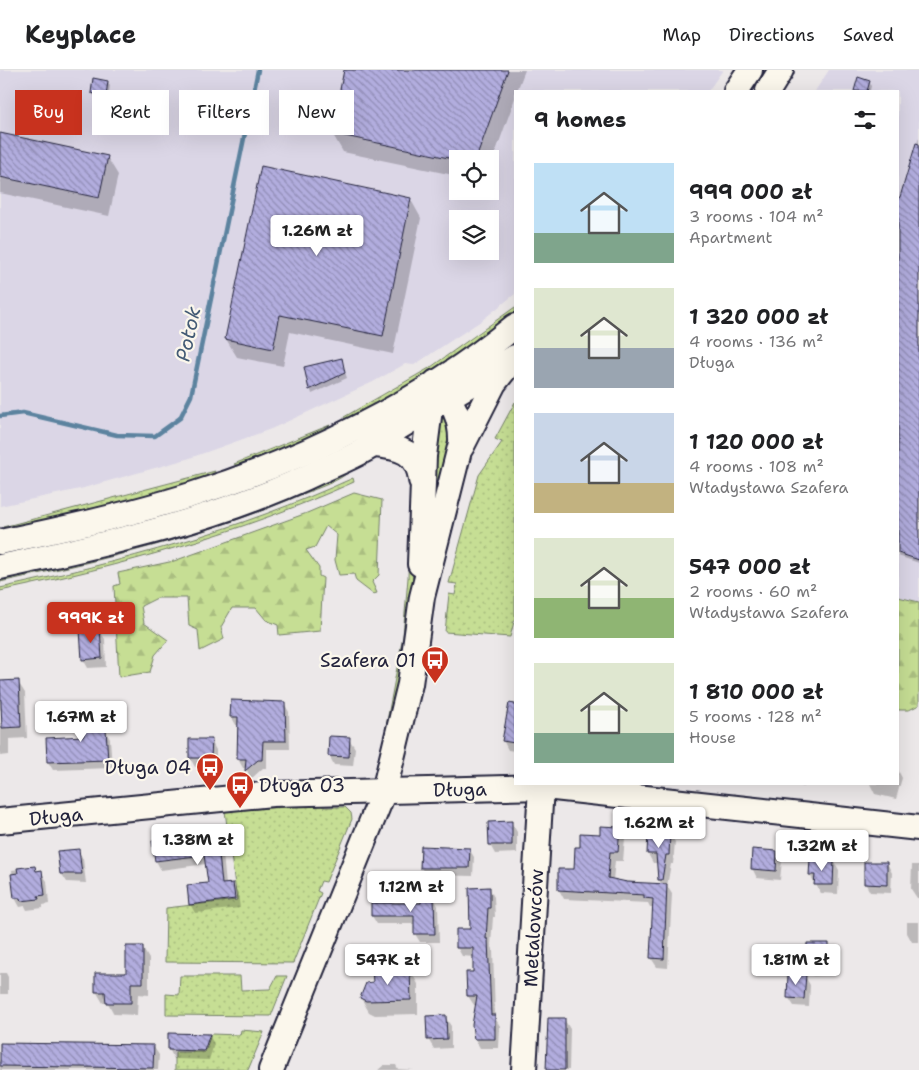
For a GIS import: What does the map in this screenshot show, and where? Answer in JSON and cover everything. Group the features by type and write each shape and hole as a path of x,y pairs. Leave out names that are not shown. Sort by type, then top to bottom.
{"street":[{"path":"737,90 750,70"},
{"path":"769,90 781,70"},
{"path":"0,567 97,546 231,508 295,483 375,445 388,434 429,410 443,390 514,327"},
{"path":"0,542 92,523 192,495 283,461 491,370 514,358"},
{"path":"459,452 494,383 514,358"},
{"path":"272,1070 384,790 410,684 422,597 459,452 460,424 443,390"},
{"path":"422,597 420,561 422,489 429,410"},
{"path":"375,445 404,450 415,458 420,473 422,489"},
{"name":"Długa","path":"0,821 232,796 384,790 541,787 919,828"},
{"name":"Metalowców","path":"524,1070 541,787"}],"shaded area":[{"path":"0,70 723,70 709,90 514,90 514,295 481,321 414,365 405,364 373,382 271,429 187,459 80,489 0,506"},
{"path":"829,70 919,70 919,602 899,597 899,90 816,90"}],"green space":[{"path":"514,308 514,316 422,380 346,422 344,417 431,367"},
{"path":"514,404 514,622 510,637 445,632 449,594 455,595 457,584 449,583 479,475 502,442 495,439"},
{"path":"444,413 455,424 442,480 429,477 432,418"},
{"path":"330,425 332,429 306,441 238,466 234,464"},
{"path":"351,470 341,478 322,487 266,509 192,534 116,556 0,582 0,577"},
{"path":"215,471 213,475 162,494 8,530 3,527"},
{"path":"353,478 354,482 311,500 224,532 91,571 0,591 0,588 91,567 223,529 310,497"},
{"path":"354,493 382,500 379,575 372,582 377,593 373,594 356,581 354,574 339,575 335,560 337,535 326,526 315,547 306,550 319,568 319,576 323,578 320,631 279,635 278,625 266,620 256,608 232,608 221,627 224,639 200,651 198,630 189,626 187,598 157,598 141,606 144,623 168,640 155,655 150,672 119,677 114,586 120,584 118,573 174,561 307,513"},
{"path":"410,499 414,499 412,606 404,662 380,758 403,636 408,578"},
{"path":"899,597 919,602 919,705 909,710 899,710"},
{"path":"324,802 324,807 345,807 351,813 352,819 326,882 321,881 317,891 321,893 293,963 165,962 166,908 237,900 225,811 316,805"},
{"path":"180,976 240,976 241,990 270,989 277,976 287,976 271,1016 166,1015 166,994 179,995"},
{"path":"241,1030 264,1032 248,1070 175,1070 175,1052 205,1052 211,1034 240,1035"}],"building":[{"path":"344,70 508,70 479,150 449,150 449,158 340,135 354,135 354,90 340,90"},
{"path":"858,77 870,81 867,90 854,90"},
{"path":"93,78 108,81 107,90 92,90 91,93"},
{"path":"0,133 108,156 99,198 0,177"},
{"path":"916,143 919,144 919,560 899,553 900,197"},
{"path":"261,166 411,198 383,336 280,315 273,349 225,339"},
{"path":"342,358 345,373 309,390 304,367"},
{"path":"100,628 102,658 82,660 80,630"},
{"path":"19,680 21,727 2,728 0,681"},
{"path":"231,700 285,702 286,741 263,741 262,760 258,760 245,771 246,759 237,759 238,717 230,717"},
{"path":"509,703 514,704 514,743 502,741"},
{"path":"100,710 101,729 106,729 108,760 47,762 46,738 84,736 83,711"},
{"path":"329,736 350,737 349,757 328,756"},
{"path":"189,739 212,739 211,758 189,758"},
{"path":"512,821 512,845 489,845 488,822"},
{"path":"600,826 620,827 618,852 610,852 608,878 627,882 667,884 664,959 650,958 653,899 644,898 644,895 558,890 558,869 574,869 575,847 580,847 580,833 600,834"},
{"path":"648,831 670,832 669,855 666,855 662,880 658,880 656,854 647,854"},
{"path":"217,834 222,884 233,883 235,899 189,905 187,885 208,883 204,855 155,861 152,841"},
{"path":"421,846 470,848 469,868 420,868"},
{"path":"79,849 82,874 60,874 57,851"},
{"path":"752,849 777,851 776,871 751,869"},
{"path":"810,859 834,860 833,885 814,885 815,875 809,875"},
{"path":"864,862 887,862 887,885 864,884"},
{"path":"35,866 36,871 42,870 45,895 38,896 39,899 21,901 20,898 14,898 11,874 18,873 17,868"},
{"path":"490,887 490,908 488,908 486,939 488,939 491,1015 495,1015 495,1039 474,1039 472,1025 477,996 467,996 466,972 473,972 473,948 456,948 456,929 470,929 469,888"},
{"path":"421,897 434,897 435,934 414,934 414,916 371,916 371,903 421,903"},
{"path":"807,943 829,943 829,965 806,967"},
{"path":"126,946 143,946 143,983 131,983 131,1003 106,1003 105,992 95,992 95,973 126,973"},
{"path":"372,969 410,969 411,1000 366,1001 360,998 366,983 373,982"},
{"path":"788,974 806,975 804,999 787,998"},
{"path":"446,1015 447,1039 427,1040 426,1016"},
{"path":"548,1018 565,1018 565,1070 546,1070"},
{"path":"168,1033 210,1034 204,1051 168,1050"},
{"path":"0,1043 154,1045 153,1068 0,1066"}],"waterway":[{"name":"Potok","path":"0,416 23,413 117,435 155,436 180,418 191,396 258,70"}],"place":[{"name":"Szafera 01","path":"435,684"},
{"name":"Długa 04","path":"210,791"},
{"name":"Długa 03","path":"240,809"}]}
